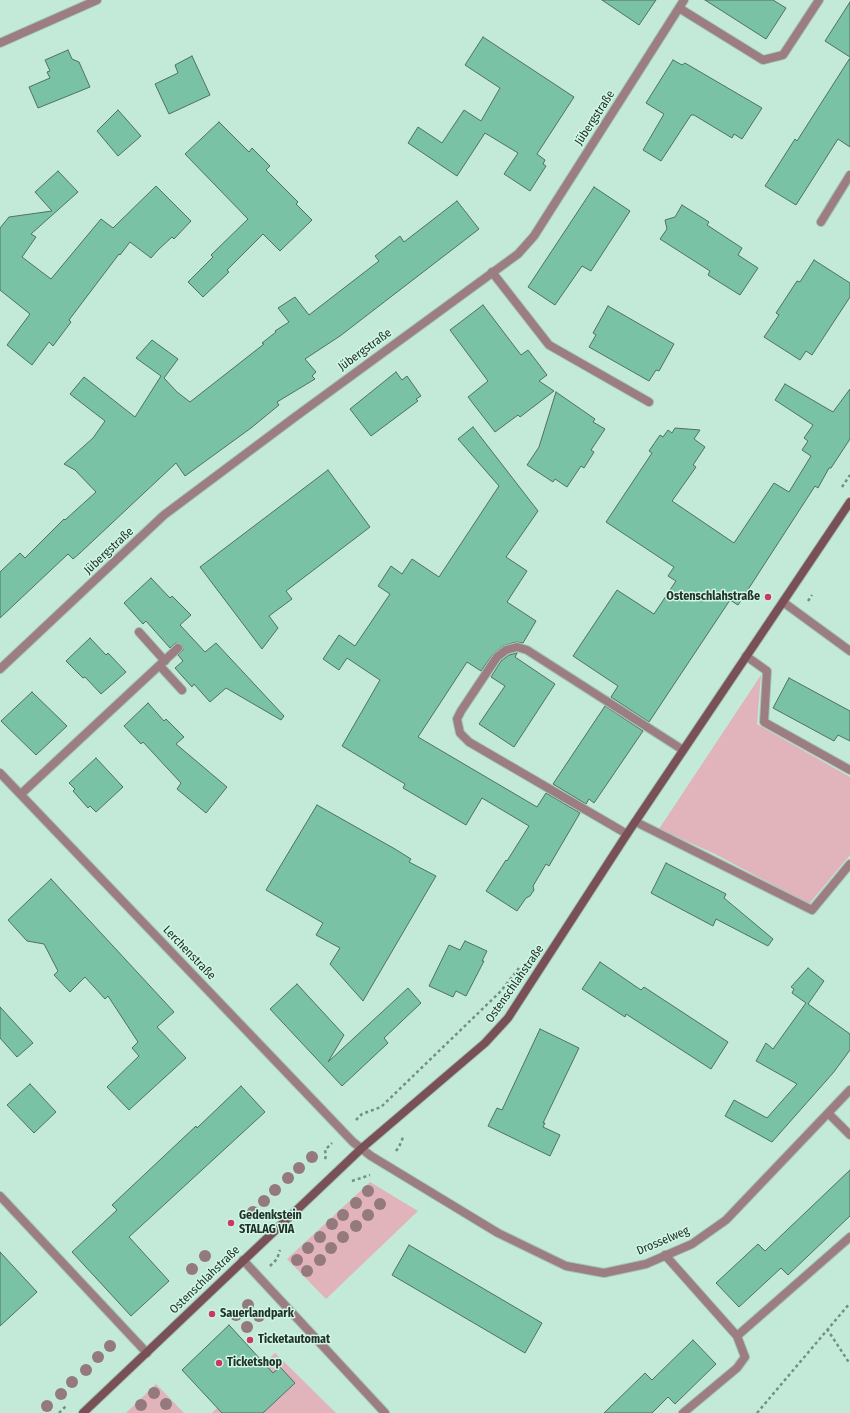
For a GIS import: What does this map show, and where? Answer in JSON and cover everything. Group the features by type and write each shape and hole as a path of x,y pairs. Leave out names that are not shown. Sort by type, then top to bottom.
{"street":[{"path":"0,43 97,0"},
{"name":"Jübergstraße","path":"0,668 164,515 518,254 534,236 684,0"},
{"path":"679,8 763,60 783,55 819,0"},
{"path":"821,222 850,174"},
{"path":"492,272 548,345 649,402"},
{"name":"Ostenschlahstraße","path":"84,1413 362,1148 485,1043 508,1018 628,834 850,502"},
{"path":"783,602 850,651"},
{"path":"139,632 182,690"},
{"path":"628,834 469,742 460,733 457,719 460,711 497,657 506,650 517,647 527,650 684,750"},
{"path":"21,794 178,648"},
{"path":"746,656 766,671 764,722 850,770"},
{"name":"Lerchenstraße","path":"0,773 343,1133 362,1148"},
{"path":"636,822 812,910 850,864"},
{"name":"Drosselweg","path":"362,1148 371,1156 498,1233 566,1266 604,1273 646,1264 666,1256 692,1244 726,1220 829,1114 850,1090"},
{"path":"829,1114 850,1135"},
{"path":"0,1196 147,1353"},
{"path":"737,1336 850,1238"},
{"path":"666,1256 737,1336 745,1356 737,1368 683,1413"},
{"path":"244,1260 291,1314 385,1413"}],"path":[{"path":"841,488 850,475"},
{"path":"324,1161 326,1156 325,1150 362,1114 381,1107 501,991 520,966"},
{"path":"756,1413 850,1303"},
{"path":"828,1329 850,1364"},
{"path":"59,1413 70,1403"}],"shaded area":[{"path":"761,675 757,724 850,777 850,855 809,904 713,853 659,829"},
{"path":"370,1182 418,1211 326,1299 287,1259"},
{"path":"275,1353 336,1413 212,1413"},
{"path":"156,1384 184,1413 126,1413"}],"building":[{"path":"602,0 656,0 639,25"},
{"path":"705,0 773,0 786,8 766,39"},
{"path":"850,2 850,57 825,41"},
{"path":"483,37 574,97 537,154 545,160 543,164 546,166 530,191 504,174 518,153 485,133 457,176 408,143 418,127 442,143 464,110 481,121 500,88 465,65"},
{"path":"68,50 72,59 79,62 90,87 38,108 29,87 50,78 47,72 50,71 45,60"},
{"path":"192,56 210,95 169,114 155,84 178,73 175,65"},
{"path":"850,58 850,147 838,139 796,205 765,186 795,139 797,141"},
{"path":"673,60 682,65 685,63 762,108 742,139 734,134 732,138 694,115 691,115 661,161 643,150 664,114 646,103"},
{"path":"118,110 141,136 118,156 97,131"},
{"path":"219,122 249,152 252,148 270,166 266,170 298,202 296,204 312,220 280,251 263,234 227,270 229,272 203,297 188,282 213,257 211,255 248,219 185,154"},
{"path":"58,171 78,192 31,234 36,237 22,257 51,279 101,219 113,228 156,186 191,221 174,239 172,237 151,258 130,242 120,255 119,254 69,320 71,322 53,346 49,342 32,365 7,345 30,314 0,290 0,228 9,217 52,211 35,192"},
{"path":"594,187 630,211 591,271 582,266 555,305 528,287"},
{"path":"457,201 479,229 340,336 305,359 316,372 312,376 315,379 277,402 279,405 251,428 185,476 176,463 80,553 73,559 68,554 0,618 0,572 20,553 25,558 64,519 65,520 96,492 75,470 64,464 93,438 105,421 70,394 84,377 135,417 161,376 136,358 152,340 178,359 164,378 177,392 190,402 264,344 262,343 276,332 275,331 289,322 278,308 295,297 309,315 379,261 375,256 400,236 404,242"},
{"path":"682,205 709,222 707,225 742,248 738,255 758,268 740,295 708,275 710,271 660,239 667,229 665,220 675,217"},
{"path":"814,260 850,283 850,297 812,355 806,351 800,360 764,337 779,315 776,313 797,281 800,282"},
{"path":"483,305 521,355 528,350 547,375 539,381 554,391 520,417 518,415 495,432 468,397 488,381 450,330"},
{"path":"608,306 674,344 659,371 656,370 649,381 589,347 596,335 593,333"},
{"path":"396,372 402,380 407,376 421,396 416,399 418,401 371,436 350,409"},
{"path":"785,384 833,412 850,389 850,439 831,468 829,468 818,488 815,486 738,605 730,600 649,722 611,697 618,686 573,656 617,590 654,614 676,581 668,576 674,567 606,522 652,453 649,451 660,435 663,437 668,430 672,433 675,428 700,430 694,439 705,447 693,465 696,467 672,501 734,543 774,483 789,492 811,456 802,450 808,441 804,438 813,425 775,400"},
{"path":"556,392 595,419 593,422 605,429 591,450 594,452 584,468 581,466 567,487 555,479 553,482 527,465 539,447"},
{"path":"473,427 538,511 506,557 527,571 507,602 536,621 523,643 516,642 503,646 493,654 481,671 467,662 418,737 537,807 546,793 580,813 549,866 546,864 533,886 534,890 517,911 486,891 529,826 482,798 466,825 403,788 405,784 342,746 380,680 347,658 339,670 323,659 339,635 355,646 390,594 378,586 391,566 402,574 412,559 439,577 499,486 458,439"},
{"path":"328,470 370,527 286,591 292,599 269,616 278,628 262,649 200,567"},
{"path":"151,578 170,598 172,596 191,615 180,625 205,652 216,643 284,716 281,720 226,688 210,702 194,684 192,687 175,668 183,661 178,655 183,650 182,645 176,643 170,648 146,621 143,624 124,603"},
{"path":"90,638 106,655 108,653 126,672 101,694 85,677 83,678 66,661"},
{"path":"517,653 515,657 555,684 514,747 479,724 505,686 491,677 501,661 509,655"},
{"path":"789,678 850,711 850,741 838,735 834,741 773,708"},
{"path":"32,692 67,726 36,755 1,721"},
{"path":"148,703 164,721 166,719 184,737 176,744 227,787 206,813 177,789 181,783 143,742 141,744 124,726"},
{"path":"605,706 643,731 594,803 589,799 586,804 553,784"},
{"path":"96,758 123,787 96,812 90,806 88,808 73,791 75,789 69,783"},
{"path":"317,805 395,849 411,859 409,862 436,876 363,1001 330,964 340,948 316,935 323,923 266,890"},
{"path":"666,863 726,894 724,898 773,939 768,946 716,919 713,926 651,893"},
{"path":"51,879 174,1012 157,1027 186,1058 129,1110 107,1087 139,1056 132,1048 138,1042 108,996 105,999 85,977 70,992 54,975 58,971 44,944 27,941 8,920"},
{"path":"465,941 487,951 482,961 484,961 466,996 456,991 453,997 429,986 449,945 460,950"},
{"path":"600,962 641,990 644,987 728,1042 711,1069 626,1014 625,1017 582,989"},
{"path":"808,968 824,981 808,1004 850,1034 850,1050 833,1073 772,1142 725,1116 734,1100 767,1118 797,1084 756,1061 766,1043 773,1049 806,1003 792,993 794,989 791,987"},
{"path":"297,984 344,1035 328,1062 408,988 421,1003 384,1038 388,1043 342,1086 270,1009"},
{"path":"0,1007 33,1043 17,1057 0,1038"},
{"path":"540,1029 579,1048 543,1123 545,1123 543,1127 560,1135 550,1156 488,1126 497,1108 502,1110"},
{"path":"30,1084 56,1112 34,1133 7,1105"},
{"path":"241,1086 265,1112 129,1237 169,1281 131,1316 72,1252 117,1210 112,1205"},
{"path":"850,1170 850,1216 788,1275 781,1268 739,1307 716,1283 758,1244 765,1251"},
{"path":"409,1245 542,1323 525,1353 392,1275"},
{"path":"0,1252 37,1292 0,1326"},
{"path":"229,1325 273,1373 280,1367 295,1383 263,1413 222,1413 182,1370"},
{"path":"693,1340 716,1364 675,1404 668,1397 652,1413 604,1413 645,1373 652,1380"}],"place":[{"name":"Ostenschlahstraße","path":"768,597"},
{"name":"Gedenkstein STALAG VIA","path":"231,1223"},
{"name":"Sauerlandpark","path":"212,1314"},
{"name":"Ticketautomat","path":"250,1340"},
{"name":"Ticketshop","path":"219,1363"}]}
